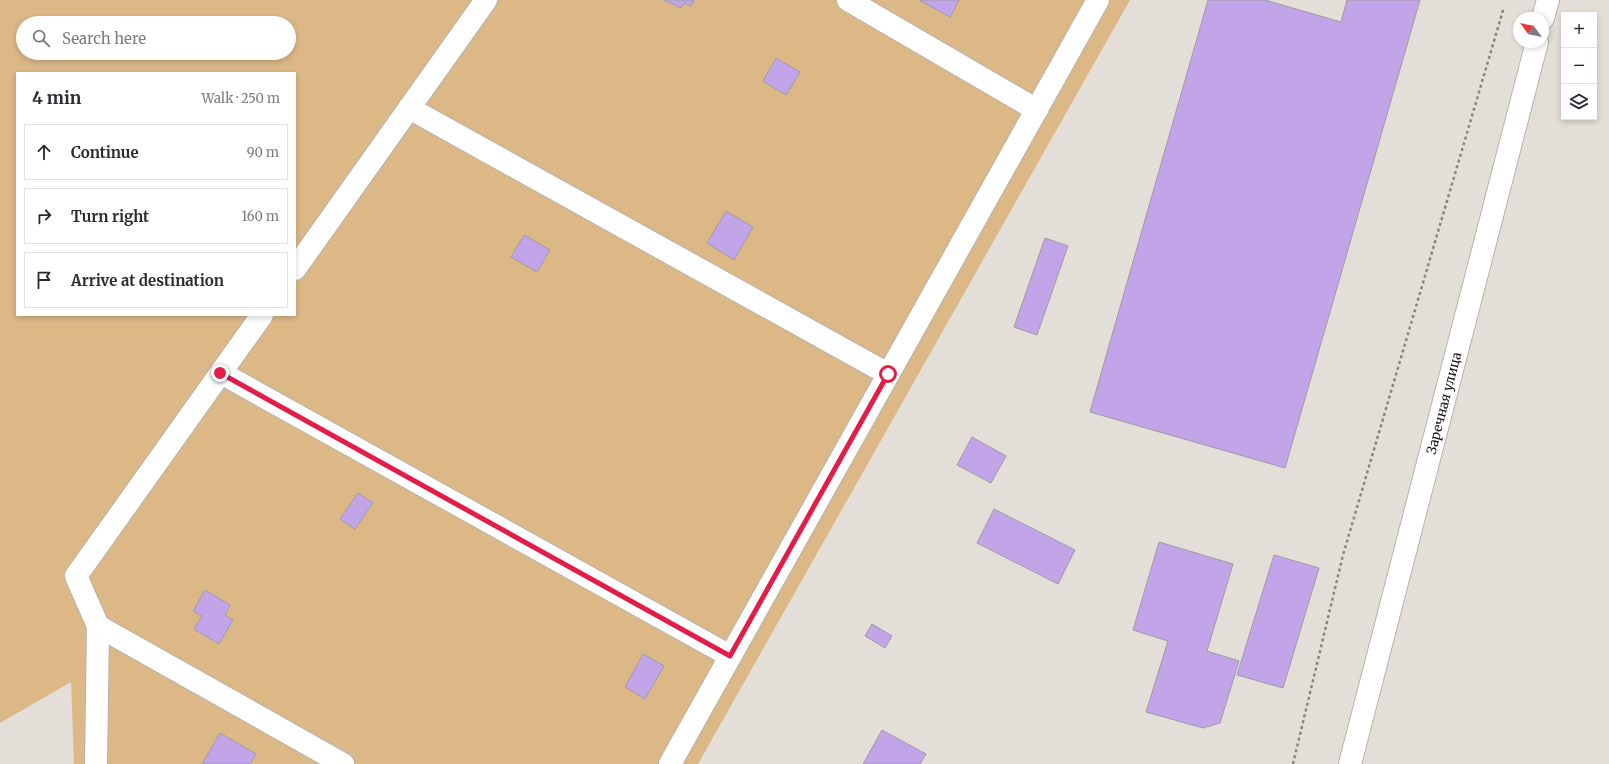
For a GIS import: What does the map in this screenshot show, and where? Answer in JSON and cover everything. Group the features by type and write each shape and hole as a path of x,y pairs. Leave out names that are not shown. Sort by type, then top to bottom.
{"street":[{"path":"296,268 486,0"},
{"path":"848,0 1036,110"},
{"path":"670,764 1098,0"},
{"path":"1545,12 1548,0"},
{"name":"Заречная улица","path":"1350,764 1535,48"},
{"path":"409,108 888,374"},
{"path":"96,764 98,626 76,576 261,316"},
{"path":"220,373 730,656"},
{"path":"98,626 343,764"}],"path":[{"path":"1293,764 1343,555 1504,7"}],"shaded area":[{"path":"0,0 1130,0 698,764 74,764 71,682 0,723"}],"building":[{"path":"664,0 694,0 691,6 684,3 681,8"},
{"path":"919,0 959,0 950,17"},
{"path":"1208,0 1265,0 1341,22 1347,0 1420,0 1285,468 1090,412"},
{"path":"776,58 800,72 786,95 763,81"},
{"path":"726,211 753,227 734,260 707,243"},
{"path":"524,235 550,250 537,272 511,257"},
{"path":"1045,238 1068,246 1037,335 1014,327"},
{"path":"972,437 1006,456 991,483 957,465"},
{"path":"358,493 373,503 355,529 340,519"},
{"path":"994,509 1075,550 1058,584 977,543"},
{"path":"1159,542 1233,564 1207,651 1239,661 1220,723 1203,728 1146,712 1168,641 1133,630"},
{"path":"1274,555 1319,568 1283,688 1237,675"},
{"path":"205,590 230,605 225,615 233,620 219,644 194,629 202,616 193,611"},
{"path":"872,624 892,636 885,648 865,636"},
{"path":"643,654 664,666 645,699 625,687"},
{"path":"882,730 926,754 920,764 863,764"},
{"path":"220,733 256,754 250,764 202,764"}],"route":[{"path":"220,373 730,656 888,374"}]}
